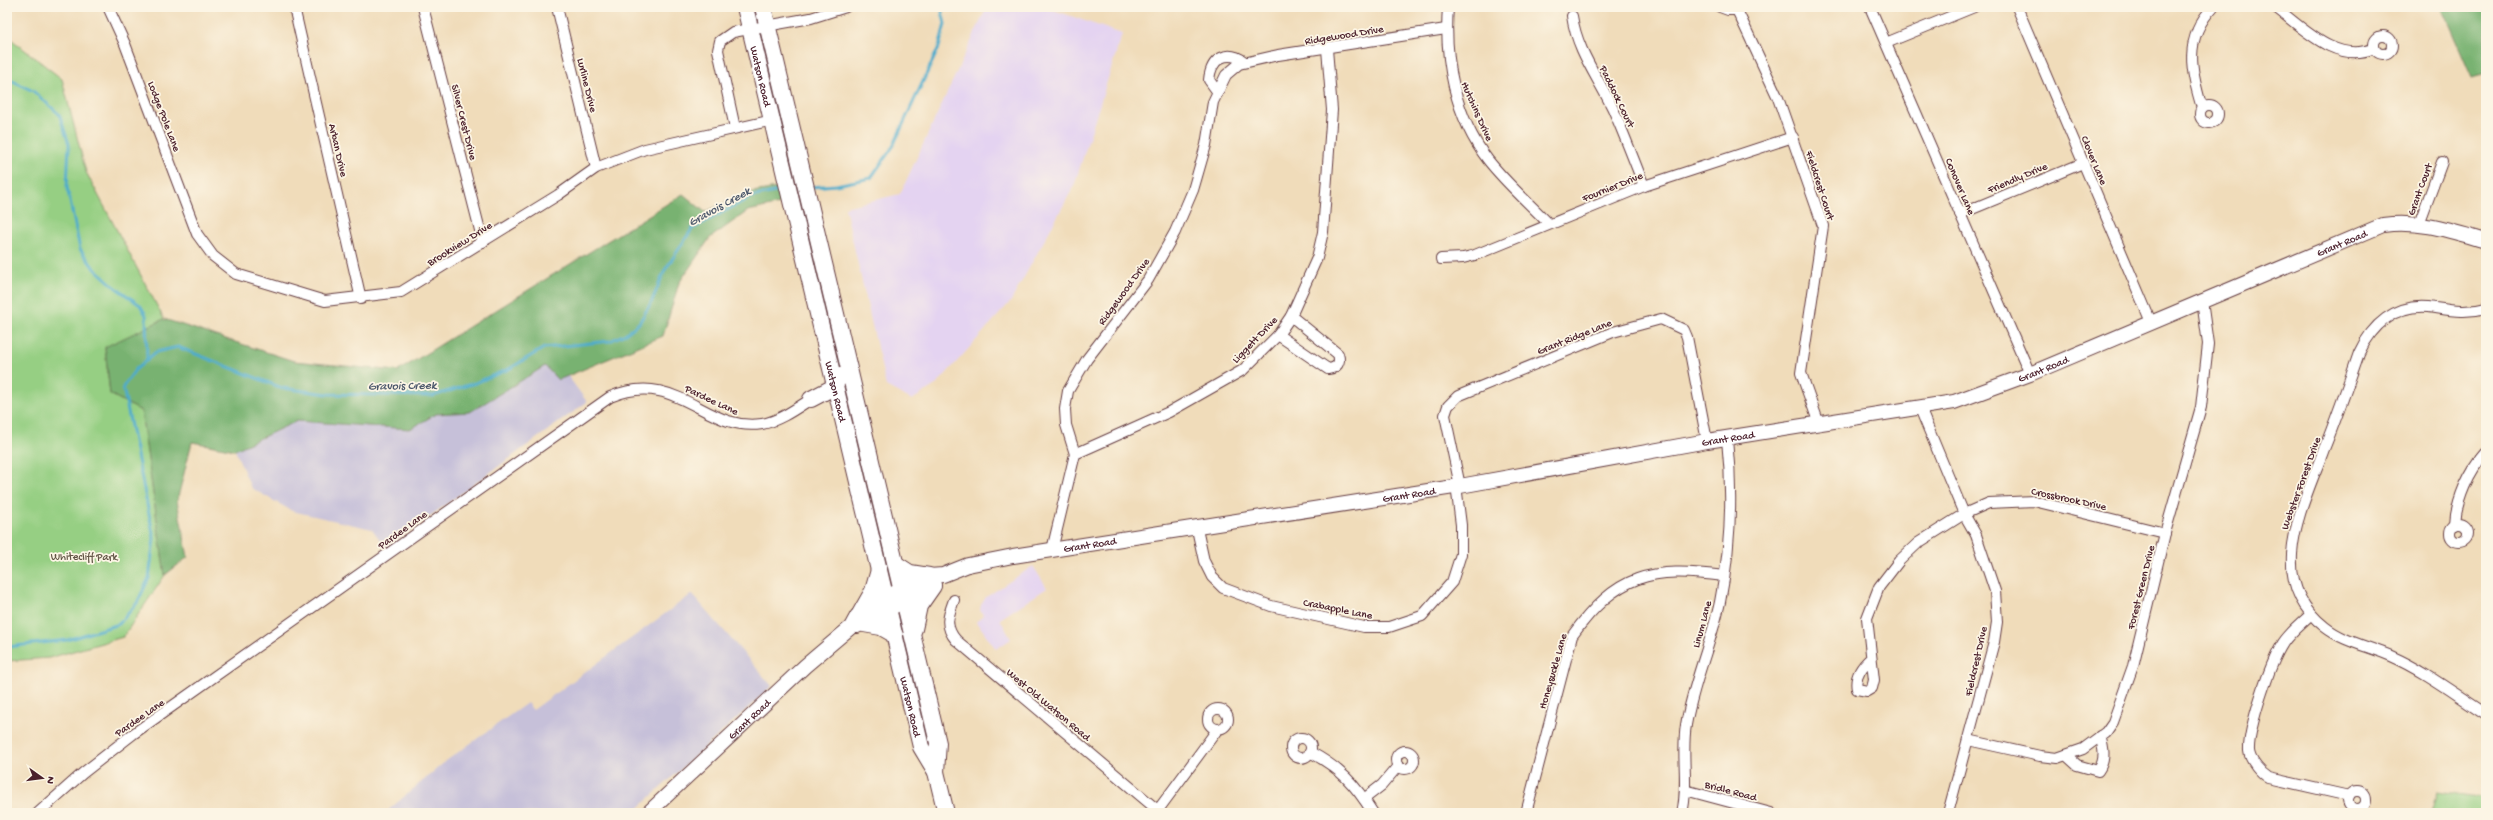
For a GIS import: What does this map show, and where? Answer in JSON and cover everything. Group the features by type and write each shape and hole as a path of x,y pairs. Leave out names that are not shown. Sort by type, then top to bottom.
{"main road":[{"name":"Watson Road","path":"745,7 791,199 896,564 938,743 936,772"},
{"name":"Watson Road","path":"763,7 808,195 840,372 840,404 921,747 936,772 946,813"},
{"path":"811,399 840,372"},
{"path":"811,399 840,404"},
{"path":"896,564 910,573 935,579 919,606 913,637"},
{"path":"879,568 872,591 858,621 881,627 895,635"}],"street":[{"name":"Lodge Pole Lane","path":"108,7 197,234"},
{"name":"Arban Drive","path":"294,7 361,299"},
{"name":"Silver Crest Drive","path":"424,7 483,242"},
{"name":"Lurline Drive","path":"557,7 596,168"},
{"path":"735,128 718,50 720,41 725,36 751,29 811,18 846,7"},
{"path":"1446,30 1448,7"},
{"name":"Fieldcrest Court","path":"1720,7 1728,10 1738,9 1778,98 1793,137 1823,226 1801,373 1819,424"},
{"name":"Conover Lane","path":"1870,7 2030,374"},
{"path":"1886,43 1974,7"},
{"name":"Clover Lane","path":"2017,7 2151,322"},
{"path":"2202,108 2191,74 2191,59 2198,31 2213,7"},
{"path":"2275,7 2333,50 2358,54 2374,48"},
{"name":"Paddock Court","path":"1572,16 1574,33 1612,108 1644,186"},
{"name":"Ridgewood Drive","path":"1075,454 1066,425 1065,409 1068,391 1087,359 1148,280 1175,232 1193,190 1217,91 1226,75 1245,62 1446,30"},
{"name":"Hutchins Drive","path":"1446,30 1451,80 1473,136 1488,160 1549,224"},
{"name":"Liggett Drive","path":"1075,454 1169,412 1243,370 1278,335 1291,316 1317,258 1323,232 1332,110 1327,49"},
{"name":"Ridgewood Drive","path":"1217,91 1209,80 1210,72 1214,64 1223,56 1236,56 1245,62"},
{"name":"Brookview Drive","path":"197,234 212,256 236,274 325,301 361,299 401,292 558,195 596,168 645,149 700,138 735,128 773,120"},
{"name":"Fournier Drive","path":"1441,259 1463,258 1475,255 1644,186 1793,137"},
{"name":"Grant Court","path":"2419,224 2442,162"},
{"name":"Friendly Drive","path":"1960,214 2083,163"},
{"name":"Grant Road","path":"648,813 820,652 858,621 887,602 968,565 1052,550 1197,529 1458,486 1707,441 1819,424 1919,406 1954,402 2030,374 2383,226 2401,223 2419,224 2486,241"},
{"name":"Forest Green Drive","path":"1968,740 2040,756 2057,758 2083,749 2100,736 2113,722 2133,666 2165,533 2201,407 2208,344 2202,302"},
{"name":"Webster Forest Drive","path":"2486,308 2459,312 2427,307 2402,310 2381,322 2365,340 2296,526 2292,543 2293,575 2301,599 2311,614 2341,637 2390,656 2416,669 2486,714"},
{"path":"1278,335 1328,369 1334,368 1338,365 1338,354 1291,316"},
{"name":"Grant Ridge Lane","path":"1458,486 1445,415 1448,406 1458,396 1613,332 1660,319 1684,330 1687,337 1707,441"},
{"name":"Pardee Lane","path":"38,813 83,773 133,734 610,397 626,390 644,388 662,391 682,397 733,423 750,425 765,424 811,399"},
{"name":"Fieldcrest Drive","path":"1919,406 1964,514 1976,535 1995,591 1996,622 1994,642 1948,813"},
{"name":"Linum Lane","path":"1682,813 1685,790 1686,726 1720,602 1731,533 1732,486 1727,439"},
{"path":"2455,525 2458,502 2473,471 2486,452"},
{"path":"1052,550 1075,454"},
{"name":"Crabapple Lane","path":"1197,529 1204,561 1212,577 1223,588 1271,606 1364,627 1389,627 1422,616 1452,582 1461,554 1461,525 1458,486"},
{"name":"Crossbrook Drive","path":"1871,658 1867,618 1879,587 1899,560 1918,543 1964,514 1989,502 2034,500 2165,533"},
{"name":"Honeysuckle Lane","path":"1526,813 1572,636 1587,614 1605,597 1624,584 1645,575 1667,571 1724,576"},
{"name":"West Old Watson Road","path":"954,600 947,621 949,633 1160,812"},
{"path":"2311,614 2284,641 2274,659 2250,737 2249,753 2262,773 2269,778 2348,796"},
{"path":"1160,812 1217,730"},
{"path":"2066,755 2077,765 2098,771 2102,766 2104,756 2100,736"},
{"path":"1310,752 1337,767 1364,799 1373,813"},
{"path":"1364,799 1382,785 1398,766"},
{"name":"Bridle Road","path":"1685,790 1770,813"}],"shaded area":[{"path":"987,7 1045,7 1122,34 1074,186 1011,301 937,384 912,400 886,386 845,207 900,194"},
{"path":"545,366 558,380 568,376 587,402 386,548 372,529 292,511 251,488 235,450 297,421 410,429 436,414 470,412"},
{"path":"1033,566 1047,588 1000,619 1011,639 996,649 977,622 983,615 980,610 981,605 986,597"},
{"path":"692,594 772,686 633,813 385,813 446,761 527,703 533,710"}],"green space":[{"path":"2441,7 2486,7 2486,74 2472,78"},
{"name":"Whitecliff Park","path":"7,36 62,79 86,172 164,319 105,348 110,394 141,411 165,575 123,637 49,658 7,661"},
{"path":"777,188 780,204 748,211 710,238 679,283 663,336 558,380 545,366 470,412 436,414 410,429 297,421 235,450 192,442 177,501 188,557 165,575 141,411 110,394 105,347 164,319 294,361 398,371 683,194 705,212 747,193"},
{"path":"2437,791 2486,798 2486,813 2431,813"}],"waterway":[{"name":"Gravois Creek","path":"811,187 836,185 871,178 892,148 939,47 945,24 941,7"},
{"path":"7,78 33,91 59,114 69,144 67,187 80,249 93,267 115,287 140,305 146,315 147,361"},
{"name":"Gravois Creek","path":"7,647 67,640 119,624 137,603 149,578 154,538 123,387 135,370 156,352 178,347 282,388 328,394 433,396 475,383 509,369 544,348 610,341 625,334 639,323 651,303 665,270 692,229 751,197 784,190"}]}
